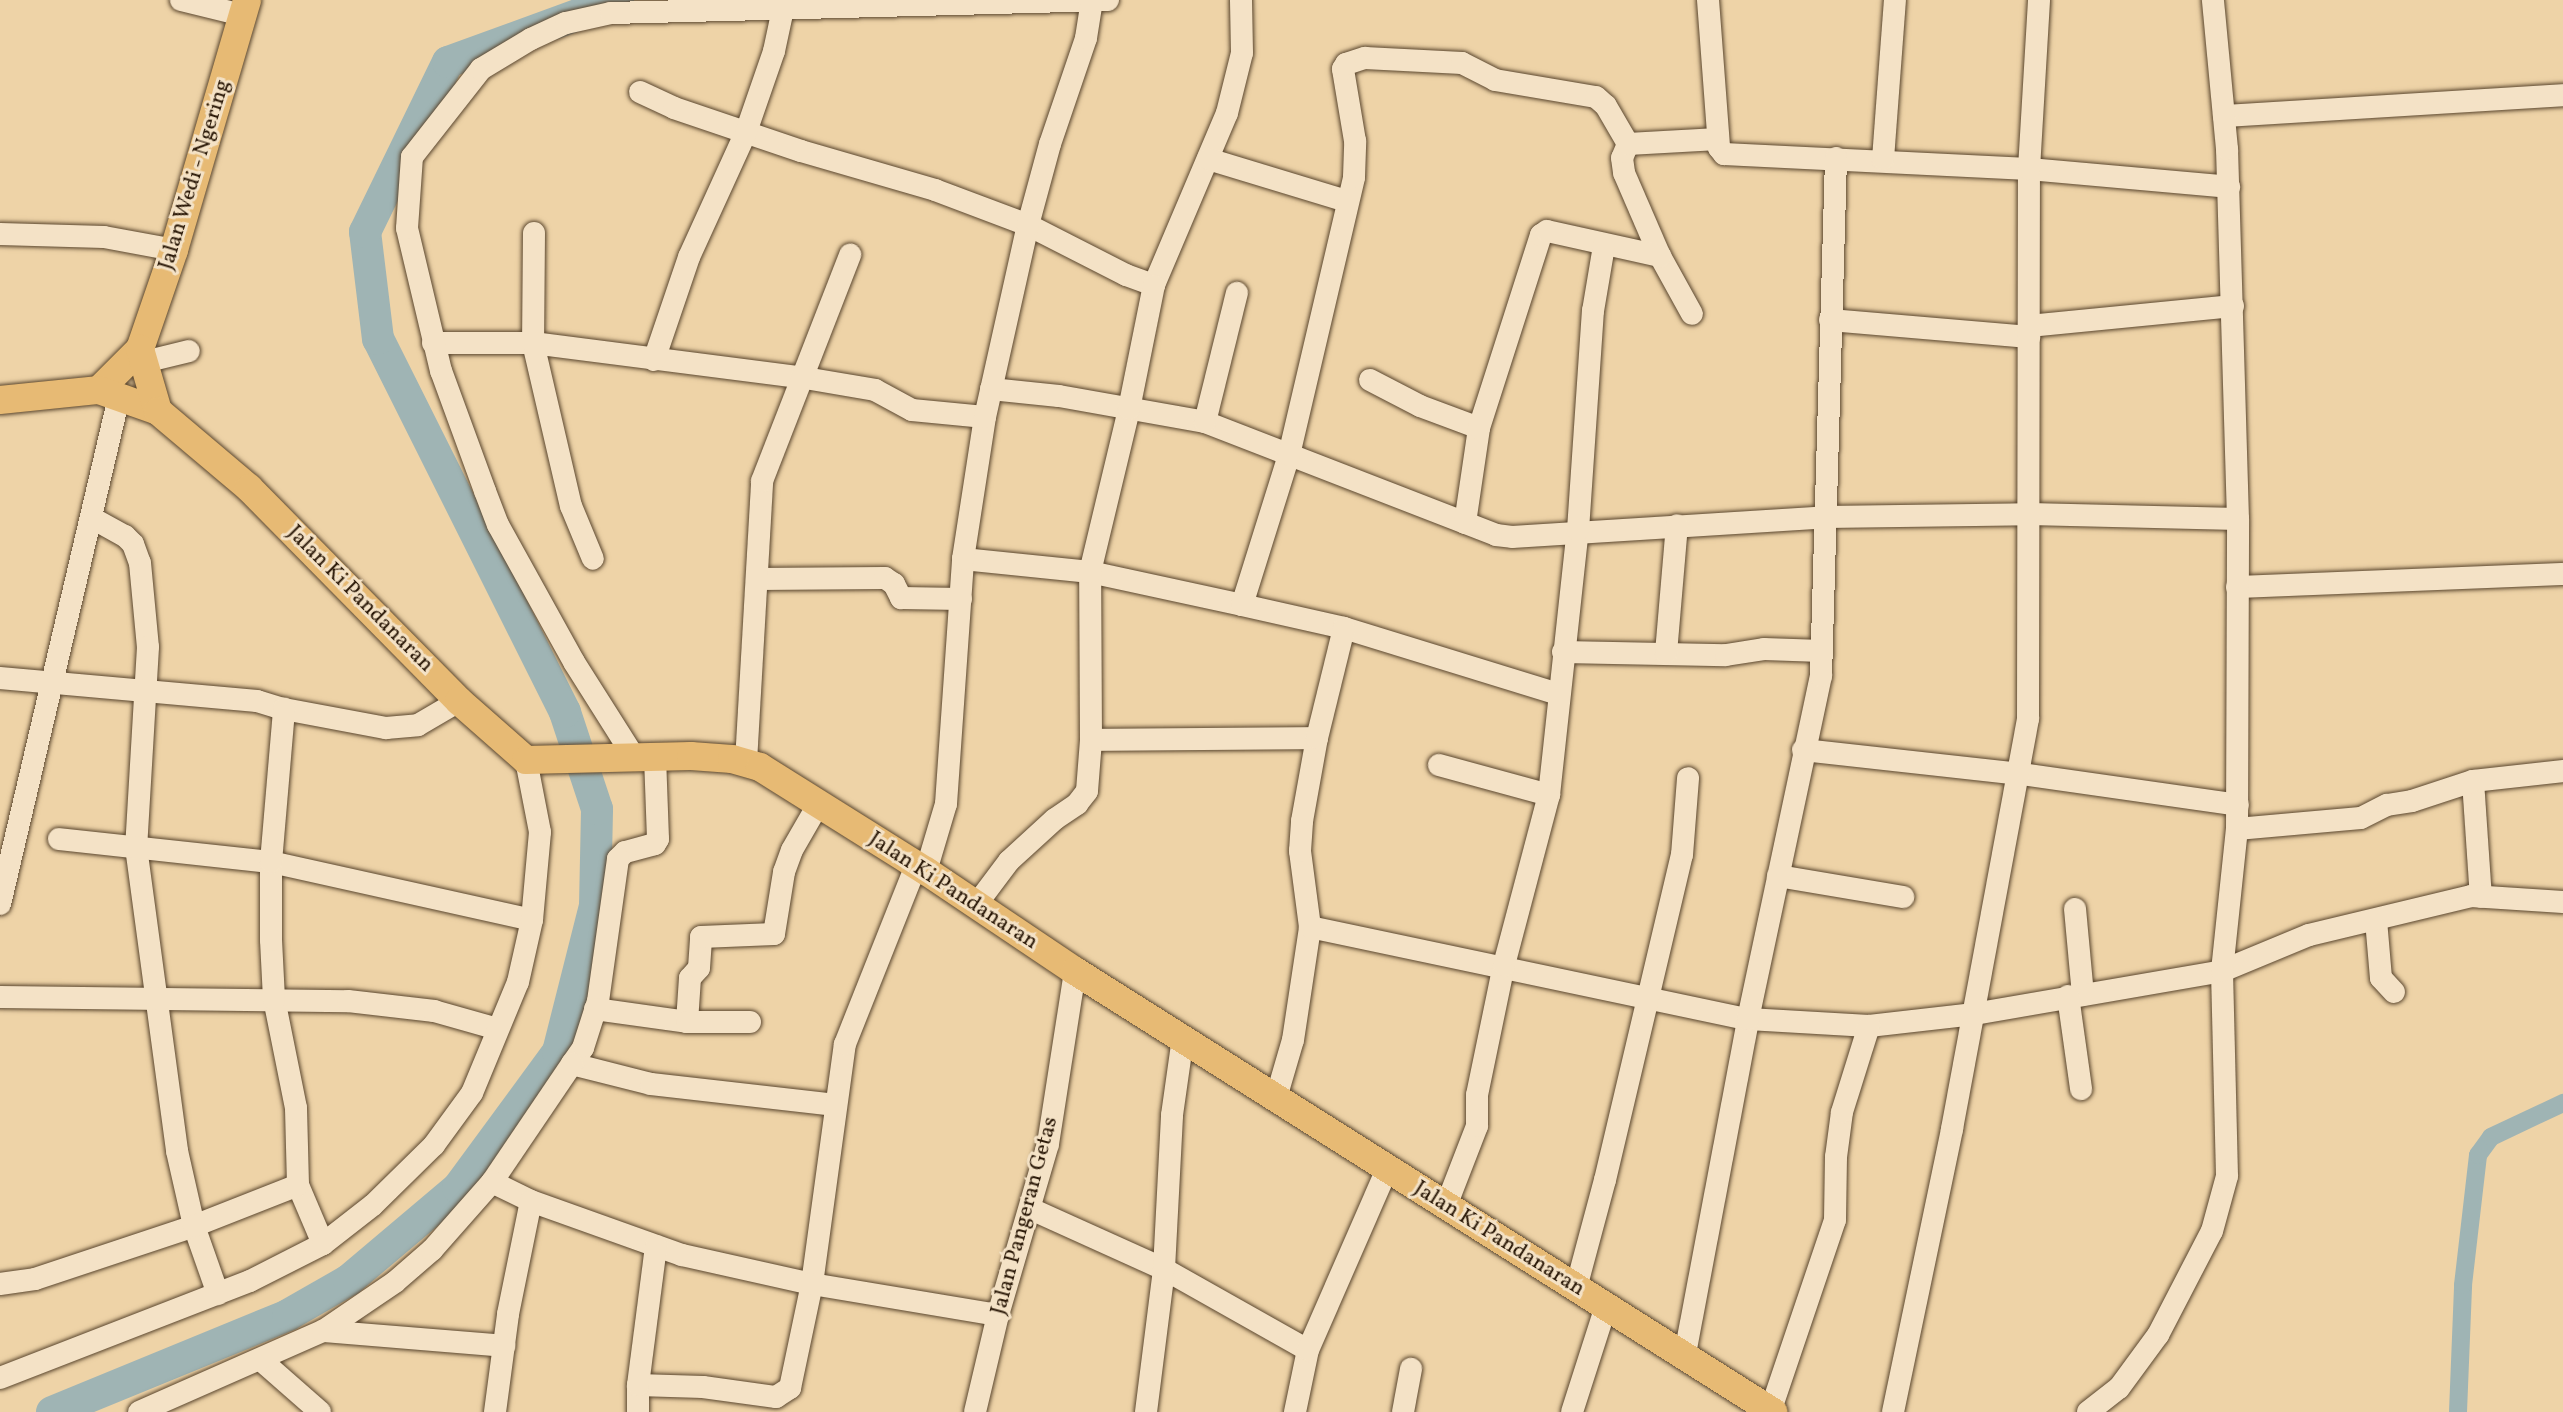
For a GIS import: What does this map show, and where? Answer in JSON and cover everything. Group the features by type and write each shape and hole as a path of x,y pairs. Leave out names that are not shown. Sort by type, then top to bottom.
{"main road":[{"name":"Jalan Wedi - Ngering","path":"142,356 245,7"},
{"path":"109,394 142,356"},
{"path":"142,356 158,411"},
{"path":"0,400 109,394 158,411"},
{"name":"Jalan Ki Pandanaran","path":"158,411 249,488 459,701 532,760 637,757 746,762 819,803 1075,971 1771,1411"}],"street":[{"path":"181,0 245,7"},
{"path":"139,1412 202,1387 219,1375 262,1361 323,1331 395,1282 432,1250 492,1182 583,1048 595,1009 618,859 625,852 655,844 658,839 637,757 574,662 498,525 433,343 407,228 412,157 441,115 481,69 531,39 609,6 783,9 1108,0"},
{"path":"976,905 1009,861 1084,796 1091,740 1090,572 1129,409 1154,285 1190,193 1227,113 1242,53 1241,0"},
{"path":"1708,0 1718,139 1724,154 1883,159 2229,187"},
{"path":"1883,159 1895,0"},
{"path":"1893,1412 2021,774 2028,719 2029,169 2039,0"},
{"path":"2088,1412 2119,1388 2151,1346 2205,1246 2224,1197 2228,1169 2222,971 2238,805 2238,519 2229,187 2213,0"},
{"path":"638,1385 703,1387 757,1403 781,1396 793,1383 812,1284 845,1044 946,804 963,559 985,417 1028,225 1050,144 1086,38 1092,1"},
{"path":"654,360 689,257 746,132 774,51 783,9"},
{"path":"1242,605 1289,455 1354,177 1355,141 1343,69 1349,62 1365,58 1462,63 1495,80 1596,97 1606,106 1628,144"},
{"path":"640,92 674,108 746,132 935,190 1028,225 1126,275 1154,285"},
{"path":"2224,116 2563,95"},
{"path":"1628,144 1718,139"},
{"path":"1628,144 1622,158 1624,173 1660,256 1692,314"},
{"path":"1685,1354 1748,1019 1803,750 1816,710 1822,651 1836,158"},
{"path":"1208,159 1346,201"},
{"path":"1465,523 1479,428 1541,235 1547,231 1660,256"},
{"path":"534,233 533,343 571,506 593,559"},
{"path":"0,234 104,237 174,250"},
{"path":"1446,1206 1477,1126 1477,1095 1504,965 1549,795 1578,530 1593,311 1604,246"},
{"path":"746,762 762,481 805,378 850,255"},
{"path":"1205,422 1237,293"},
{"path":"1830,320 2029,332 2233,306"},
{"path":"433,343 533,343 805,378 875,390 912,410 985,417"},
{"path":"142,356 189,351"},
{"path":"1370,380 1420,406 1479,428"},
{"path":"991,389 1059,396 1205,422 1465,523 1512,537 1578,530 1826,517 2029,514 2238,519"},
{"path":"0,904 2,880 54,682 92,518 109,394"},
{"path":"92,518 125,536 137,552 147,609 136,847 177,1151 194,1226 218,1294"},
{"path":"1666,653 1677,525"},
{"path":"963,559 1090,572 1344,628 1559,694"},
{"path":"2237,587 2563,574"},
{"path":"757,579 885,578 894,584 901,598 961,599"},
{"path":"1276,1098 1293,1040 1310,927 1300,851 1317,738 1344,628"},
{"path":"1563,652 1726,655 1764,649 1822,651"},
{"path":"0,678 257,701 284,709 400,728 418,725 459,701"},
{"path":"284,709 271,862 274,999 296,1108 298,1185 323,1244"},
{"path":"1091,740 1317,738"},
{"path":"1803,750 2021,774 2238,805"},
{"path":"0,1378 218,1294 323,1244 373,1205 434,1145 472,1093 518,982 532,920 540,832 532,760"},
{"path":"1439,765 1549,795"},
{"path":"2237,829 2361,818 2387,805 2473,781 2563,771"},
{"path":"1576,1288 1682,855 1688,778"},
{"path":"2473,781 2481,897"},
{"path":"687,1022 690,978 699,968 701,937 774,934 784,872 792,850 819,803"},
{"path":"59,839 271,862 532,920"},
{"path":"1778,876 1903,897"},
{"path":"1310,927 1504,965 1748,1019 1869,1026 1974,1014 2222,971 2309,935 2471,896 2563,902"},
{"path":"2075,909 2075,995 2081,1089"},
{"path":"2376,920 2381,978 2394,992"},
{"name":"Jalan Pangeran Getas","path":"975,1412 998,1315 1048,1144 1075,971"},
{"path":"0,997 274,999 396,1005 434,1011 498,1029"},
{"path":"595,1009 687,1022 750,1022"},
{"path":"1771,1411 1835,1220 1840,1123 1869,1026"},
{"path":"1146,1412 1164,1269 1172,1115 1183,1038"},
{"path":"572,1064 651,1084 836,1105"},
{"path":"1295,1412 1308,1350 1387,1169"},
{"path":"492,1182 531,1201 702,1261 812,1284 998,1315"},
{"path":"0,1284 35,1279 194,1226 298,1185"},
{"path":"495,1412 531,1201"},
{"path":"1031,1209 1164,1269 1308,1350"},
{"path":"638,1412 638,1385 656,1246"},
{"path":"1572,1412 1606,1306"},
{"path":"323,1331 504,1346"},
{"path":"262,1361 320,1412"},
{"path":"1403,1412 1411,1369"},
{"path":"194,1412 202,1387"}],"waterway":[{"path":"52,1412 288,1315 349,1280 458,1188 558,1052 595,906 597,809 565,712 378,339 365,232 448,62 618,0"},
{"path":"2458,1412 2463,1285 2478,1155 2491,1137 2563,1103"}]}
